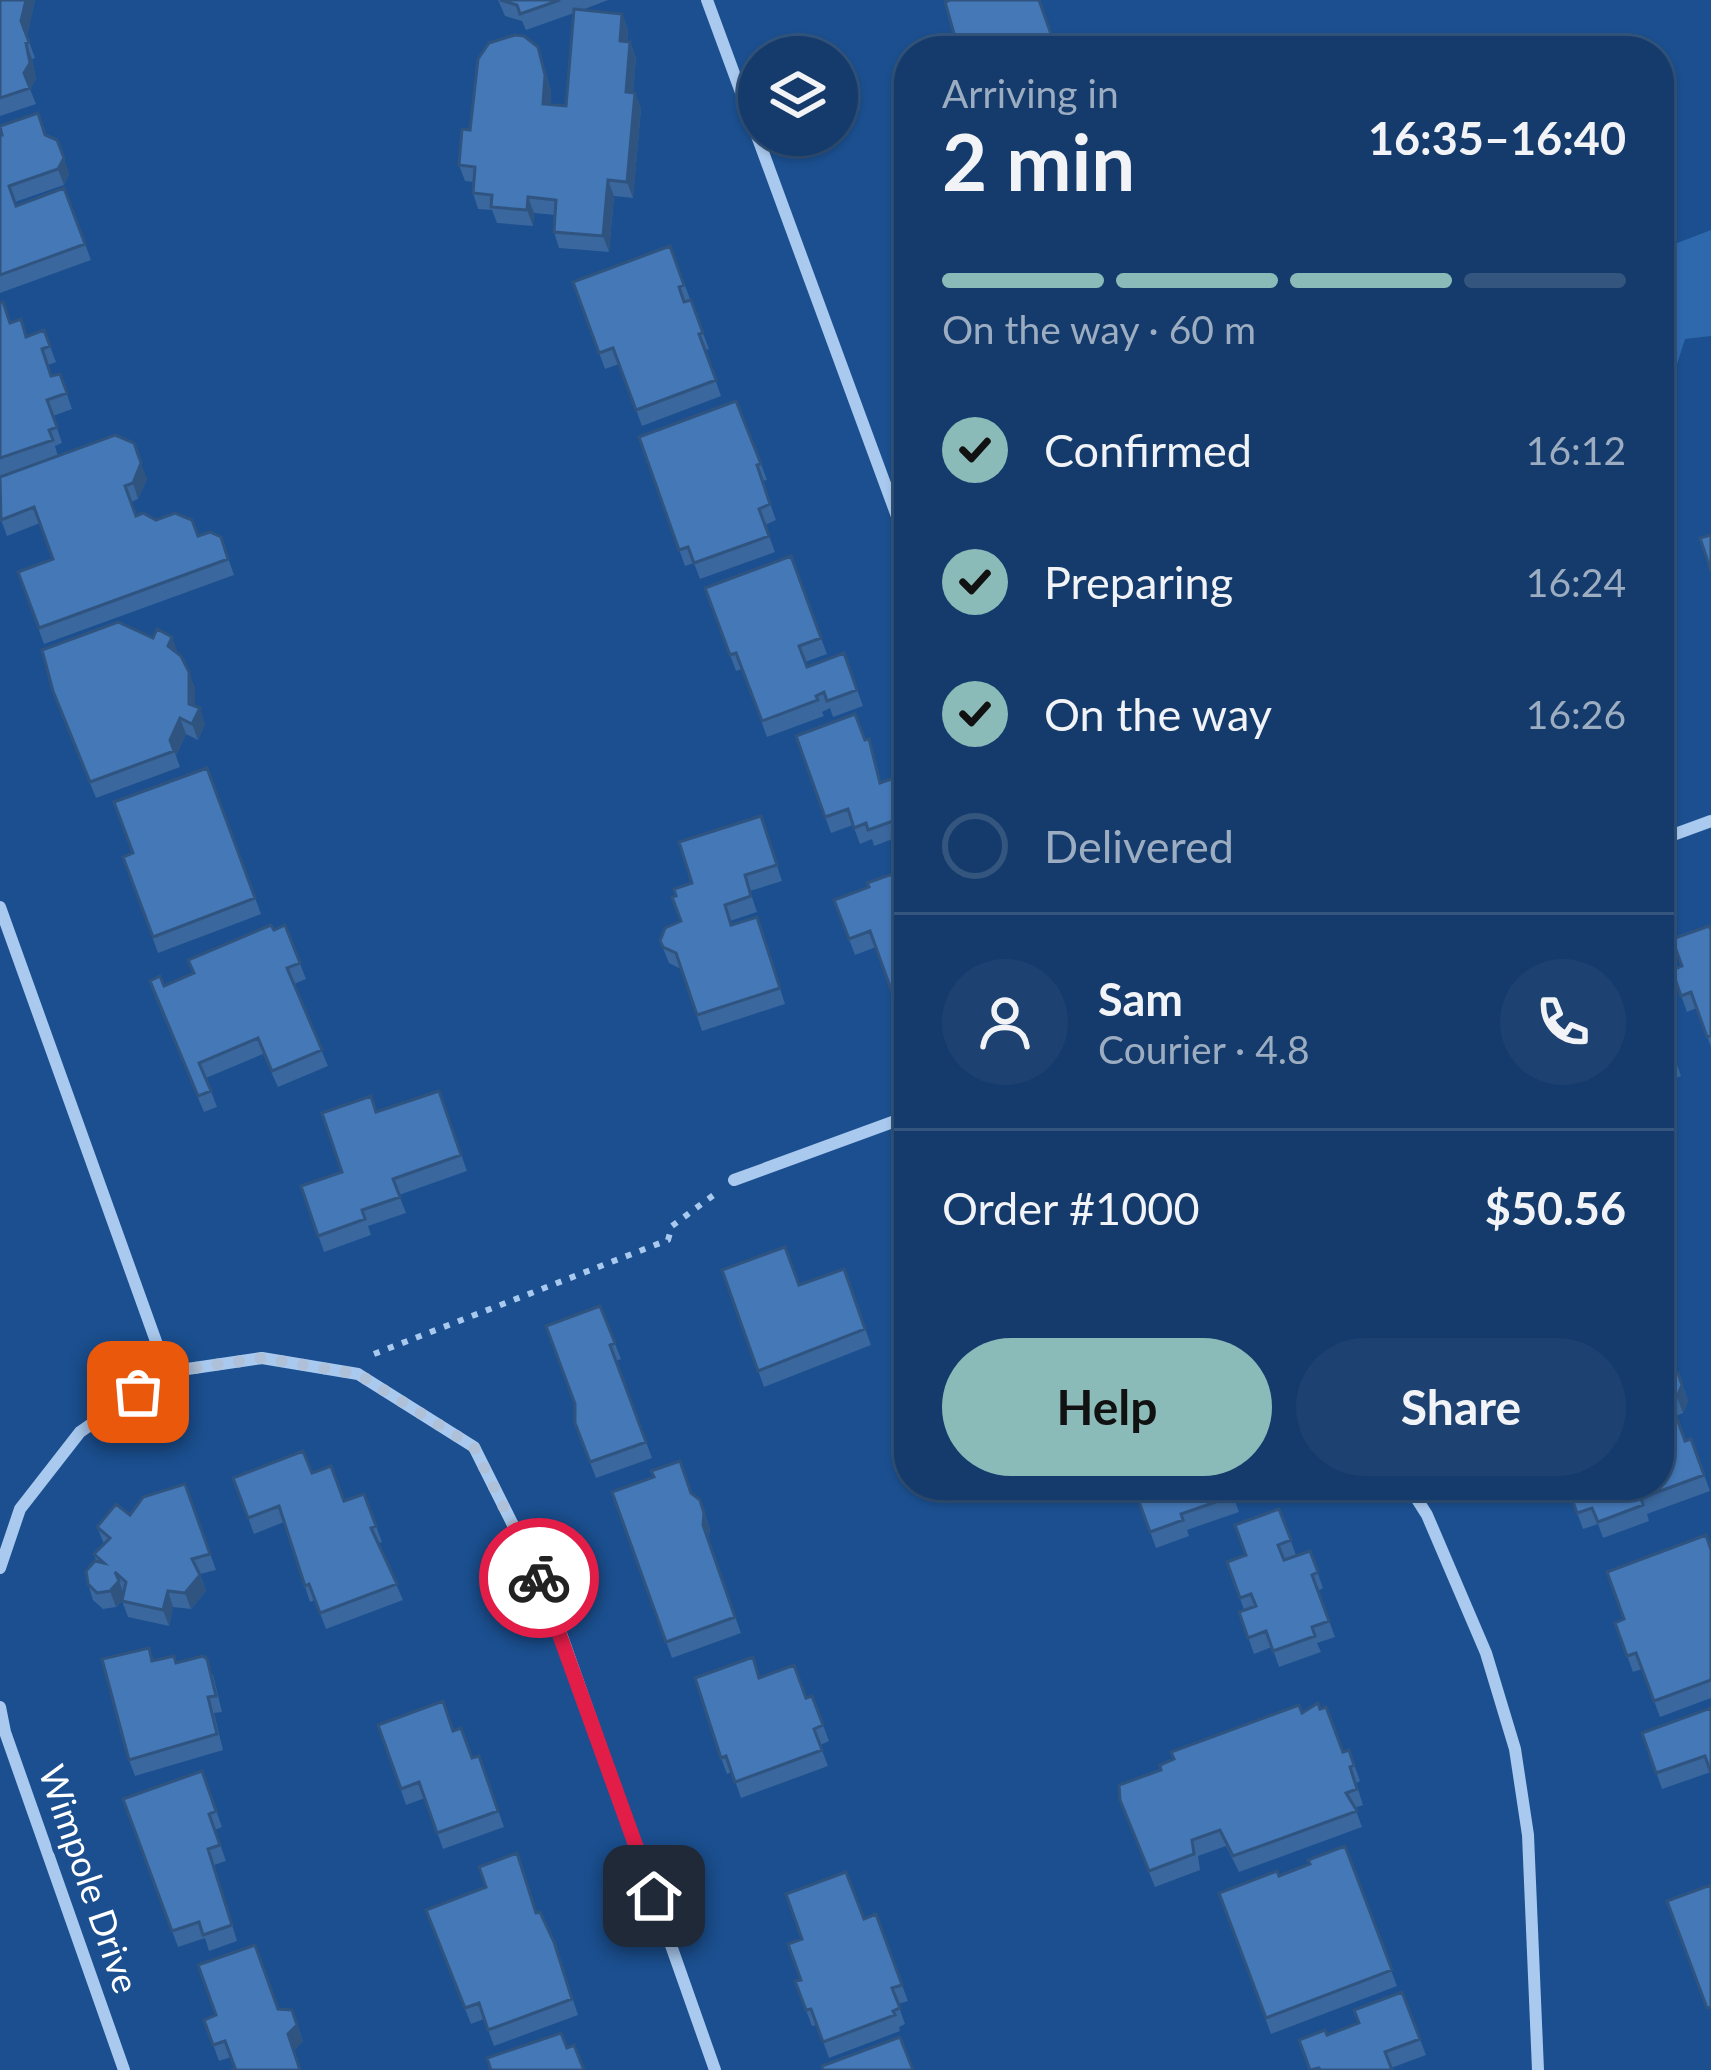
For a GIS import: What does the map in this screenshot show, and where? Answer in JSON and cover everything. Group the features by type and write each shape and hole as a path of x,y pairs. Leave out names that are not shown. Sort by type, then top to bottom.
{"street":[{"path":"707,0 894,508"},
{"path":"1674,835 1711,821"},
{"path":"0,907 167,1372"},
{"path":"734,1180 894,1121"},
{"path":"0,1568 20,1509 80,1432 167,1372 262,1358 358,1374 474,1447 546,1591 716,2070"},
{"path":"1418,1500 1486,1653 1515,1749 1528,1835 1538,2070"},
{"name":"Wimpole Drive","path":"0,1707 124,2070"}],"path":[{"path":"358,1374 365,1357 668,1240 672,1226 734,1180"}],"shaded area":[{"path":"1711,230 1711,336 1685,339 1674,374 1674,244"}],"building":[{"path":"0,0 26,0 21,21 29,42 30,63 24,73 30,88 0,98"},
{"path":"500,0 560,0 520,14 517,5"},
{"path":"1039,0 1052,36 955,36 945,2"},
{"path":"574,9 622,14 620,41 630,42 626,92 635,93 627,182 608,180 603,236 554,232 556,200 528,197 527,210 491,207 492,195 473,193 475,167 459,165 462,129 470,130 478,59 489,43 515,35 538,47 545,75 543,104 566,106"},
{"path":"38,113 45,135 57,140 64,158 58,169 9,186 16,206 64,188 85,244 0,275 0,126"},
{"path":"670,246 684,285 679,287 684,302 691,300 716,380 636,410 613,348 599,353 573,282"},
{"path":"0,303 10,323 21,319 26,337 44,330 50,346 42,349 51,376 60,374 67,393 47,400 57,427 49,430 53,440 0,458"},
{"path":"736,401 761,464 757,465 770,504 759,509 769,536 694,563 688,547 679,550 639,437"},
{"path":"115,435 134,443 141,463 133,483 125,486 136,516 143,513 156,520 175,513 192,520 198,536 210,532 221,537 228,559 39,628 18,572 53,559 34,507 1,520 0,477"},
{"path":"1711,535 1711,571 1700,538"},
{"path":"791,556 821,638 799,646 807,667 844,653 857,690 827,701 824,692 816,696 818,700 762,721 705,588"},
{"path":"118,622 153,638 157,629 172,637 168,646 181,656 189,672 189,704 200,708 192,724 180,718 170,740 174,751 90,782 53,691 42,650"},
{"path":"855,714 865,740 869,739 880,783 894,778 894,821 868,830 866,823 854,828 848,809 825,817 796,736"},
{"path":"207,768 255,898 153,937 123,857 133,853 114,802"},
{"path":"761,816 777,865 745,875 751,896 725,905 731,925 757,917 780,988 697,1015 676,953 660,941 665,928 681,921 672,897 676,896 674,889 692,883 679,842"},
{"path":"894,873 894,998 870,931 849,939 834,900 869,887 867,883"},
{"path":"271,925 274,930 285,925 300,963 287,968 322,1050 272,1071 258,1038 199,1063 211,1091 198,1096 150,981 160,976 164,986 194,973 188,960"},
{"path":"1709,926 1711,930 1711,1035 1707,1037 1691,992 1681,996 1674,976 1674,969 1682,966 1674,938"},
{"path":"439,1091 461,1155 393,1179 400,1197 362,1210 365,1219 318,1236 301,1186 342,1172 322,1113 371,1096 376,1112"},
{"path":"785,1247 799,1285 844,1269 865,1329 758,1371 722,1270"},
{"path":"600,1306 646,1442 590,1462 546,1326"},
{"path":"1674,1371 1682,1385 1674,1398"},
{"path":"1674,1410 1685,1441 1691,1439 1704,1475 1674,1486"},
{"path":"303,1451 312,1473 331,1466 344,1501 364,1494 376,1526 371,1528 397,1584 320,1613 309,1584 305,1586 279,1506 248,1518 233,1478"},
{"path":"680,1461 691,1493 700,1500 703,1525 735,1617 666,1642 612,1492 654,1477 651,1471"},
{"path":"185,1484 210,1554 192,1559 200,1575 185,1593 168,1591 163,1610 122,1601 126,1582 115,1572 119,1581 110,1591 97,1593 88,1584 86,1571 95,1561 104,1563 94,1554 110,1538 97,1527 116,1504 130,1515 143,1497"},
{"path":"1138,1500 1221,1500 1181,1514 1183,1520 1150,1532"},
{"path":"1572,1500 1642,1500 1643,1505 1598,1522 1592,1508 1577,1513"},
{"path":"1279,1509 1291,1540 1278,1545 1284,1560 1310,1551 1318,1572 1312,1575 1329,1621 1312,1627 1315,1636 1273,1651 1266,1631 1248,1638 1239,1612 1256,1606 1251,1594 1240,1598 1227,1562 1246,1555 1235,1525"},
{"path":"1706,1535 1711,1550 1711,1680 1654,1701 1636,1653 1627,1656 1615,1623 1624,1619 1607,1572"},
{"path":"149,1648 152,1661 174,1656 176,1663 207,1659 216,1696 208,1697 217,1734 129,1760 102,1659"},
{"path":"753,1657 759,1678 794,1665 823,1725 814,1729 822,1750 735,1782 726,1756 721,1758 695,1678"},
{"path":"443,1701 453,1731 461,1728 472,1758 479,1756 498,1811 437,1833 419,1782 401,1789 378,1725"},
{"path":"1318,1703 1320,1709 1326,1707 1343,1752 1349,1750 1357,1789 1346,1793 1357,1811 1233,1856 1220,1830 1192,1840 1194,1854 1149,1871 1120,1800 1119,1785 1161,1770 1160,1765 1174,1759 1171,1752 1299,1705 1302,1713"},
{"path":"1711,1708 1711,1773 1705,1756 1656,1773 1642,1733"},
{"path":"202,1771 216,1811 209,1814 220,1845 208,1849 232,1925 203,1935 199,1922 172,1931 123,1799"},
{"path":"1345,1846 1392,1970 1266,2018 1219,1893 1277,1871 1279,1876"},
{"path":"517,1853 572,1999 488,2030 479,2003 465,2008 426,1910 486,1887 479,1867"},
{"path":"846,1872 864,1919 876,1914 902,1985 892,1988 900,2008 893,2011 895,2015 823,2042 795,1981 801,1980 788,1944 802,1939 786,1894"},
{"path":"1711,1885 1711,2007 1707,2008 1667,1901"},
{"path":"255,1945 278,2009 292,2010 297,2025 288,2034 300,2070 231,2070 235,2068 225,2041 213,2045 204,2020 216,2015 198,1965"},
{"path":"1402,1992 1420,2039 1385,2052 1392,2070 1310,2070 1299,2040 1359,2023 1354,2010"},
{"path":"561,2033 567,2048 574,2045 584,2070 491,2070 487,2058"},
{"path":"900,2037 913,2070 823,2070 822,2066"}],"way so far":[{"path":"138,1392 167,1372 262,1358 358,1374 474,1447 539,1578"}],"route":[{"path":"539,1578 654,1896"}]}
